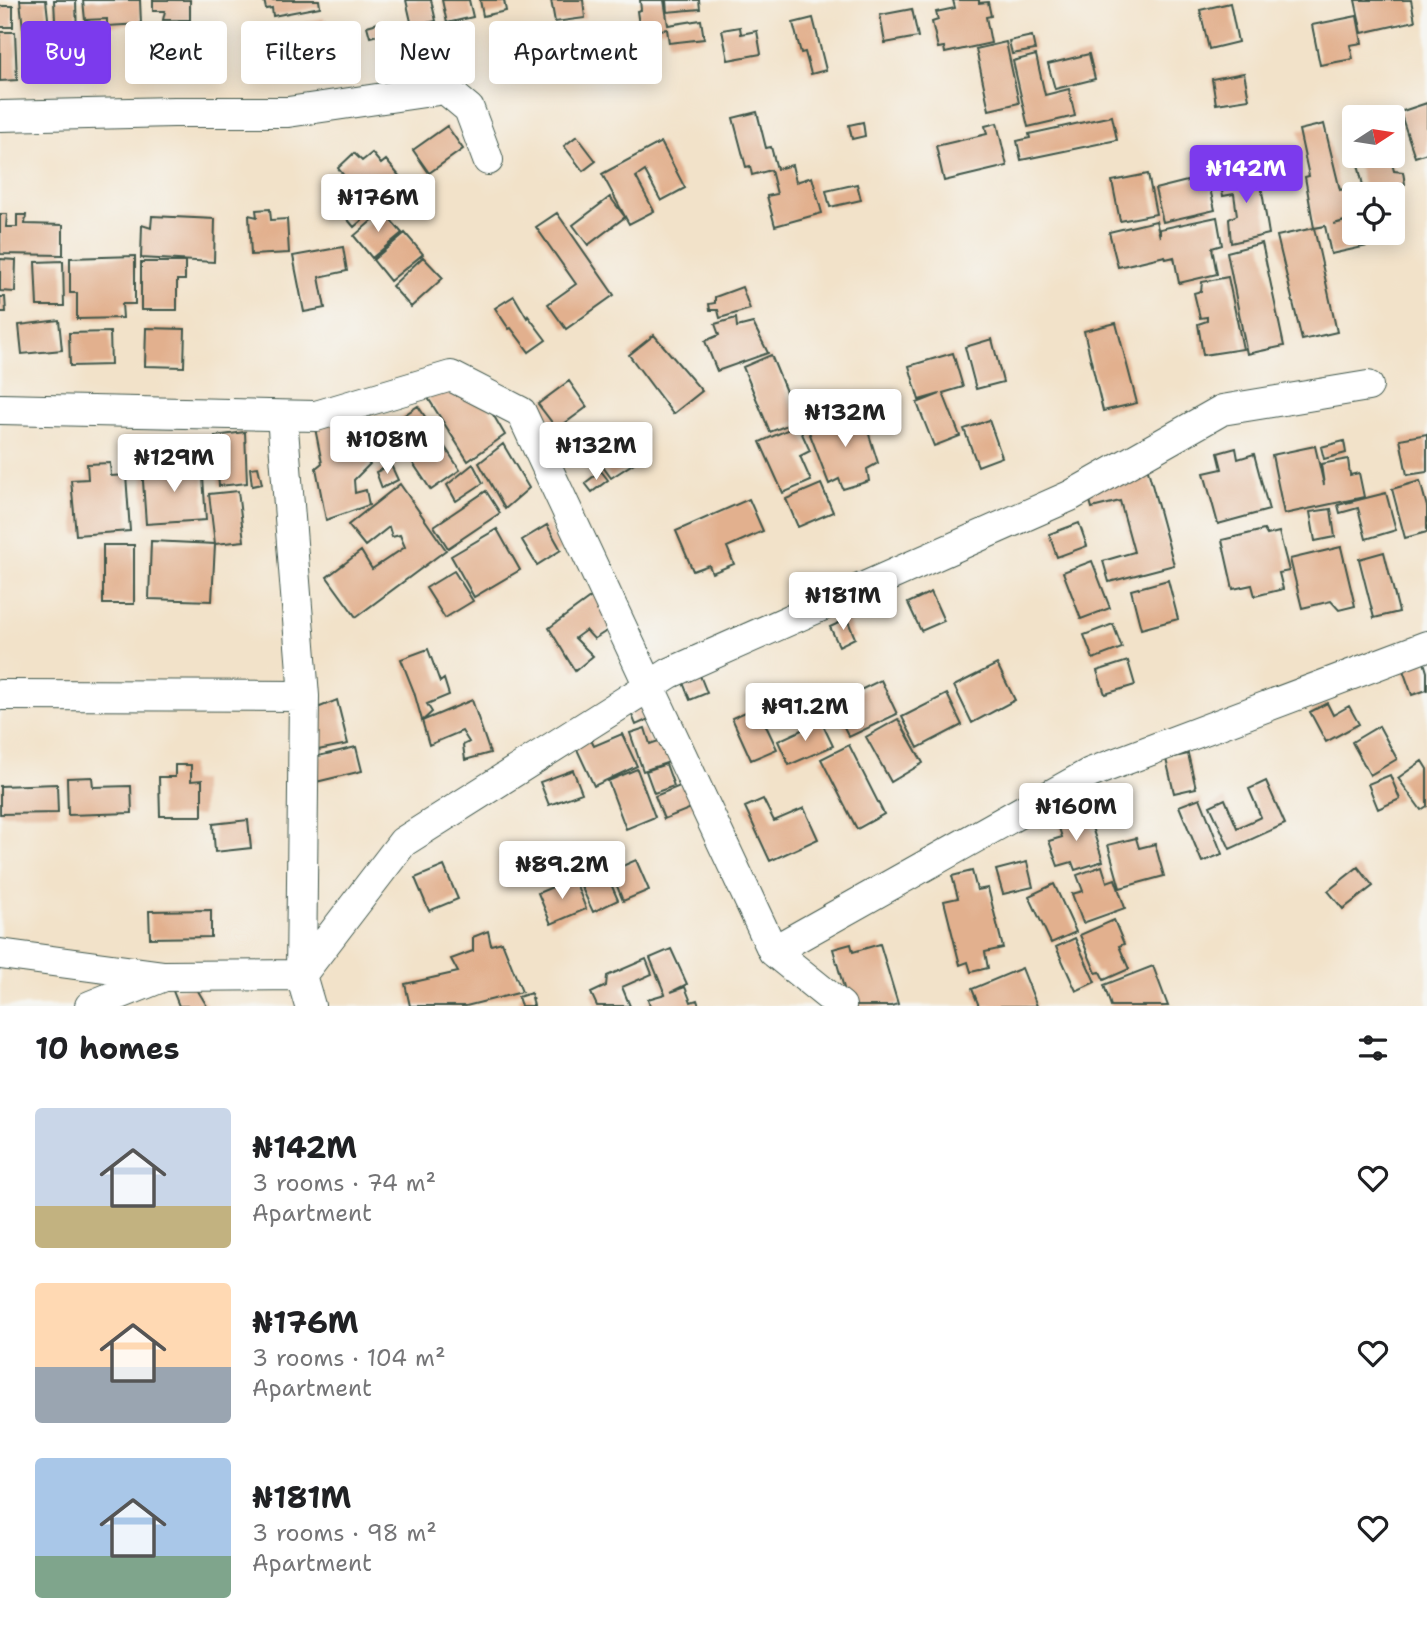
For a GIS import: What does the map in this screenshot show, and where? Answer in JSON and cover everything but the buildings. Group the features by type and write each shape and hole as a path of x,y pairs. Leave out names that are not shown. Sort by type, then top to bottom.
{"street":[{"path":"0,116 174,112 288,113 445,89 469,109 488,160"},
{"path":"0,409 316,416 451,376 521,412 773,951 841,1006"},
{"path":"301,975 404,842 670,673 1070,496 1222,410 1368,386"},
{"path":"282,416 304,696 301,975 310,1006"},
{"path":"773,951 1090,773 1427,646"},
{"path":"0,695 304,696"},
{"path":"0,954 164,976 301,975"},
{"path":"90,1006 164,976"}]}
